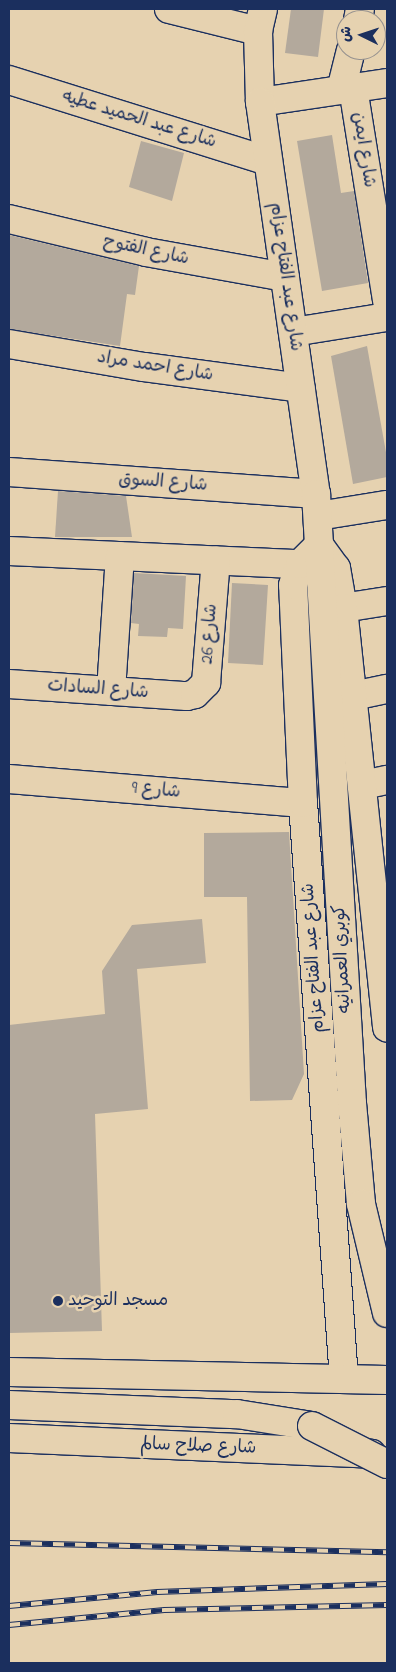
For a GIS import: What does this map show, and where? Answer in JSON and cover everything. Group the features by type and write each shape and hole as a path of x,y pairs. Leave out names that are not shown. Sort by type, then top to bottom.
{"main road":[{"path":"168,9 261,20"},
{"name":"شارع عبد الفتاح عزام","path":"261,20 260,102 317,505 319,545 375,783 387,1028"},
{"path":"347,89 350,60"},
{"name":"شارع عبد الحميد عطيه","path":"9,80 268,161"},
{"path":"260,102 387,83"},
{"name":"شارع ايمن","path":"347,89 377,176 387,301"},
{"name":"شارع الفتوح","path":"9,219 146,252 285,277"},
{"path":"293,332 387,317"},
{"name":"شارع احمد مراد","path":"9,344 144,367 301,388"},
{"name":"شارع السوق","path":"9,472 317,505 387,505"},
{"name":"شارع عبد الفتاح عزام","path":"319,545 300,564 293,586 302,803 344,1379"},
{"path":"9,551 300,564"},
{"path":"111,691 120,556"},
{"name":"شارع 26","path":"187,696 195,694 206,683 216,560"},
{"path":"333,605 387,600"},
{"name":"كوبري العمرانيه","path":"333,605 352,1103 361,1204 387,1313"},
{"name":"شارع السادات","path":"9,684 187,696"},
{"path":"353,696 387,689"},
{"name":"شارع 9","path":"9,780 302,803"},
{"path":"9,1372 387,1380"},
{"path":"9,1405 237,1414 312,1426 387,1464"},
{"name":"شارع صلاح سالم","path":"9,1438 387,1455"}],"building":[{"path":"291,9 324,9 318,57 285,53"},
{"path":"332,135 341,193 354,191 368,283 322,291 297,141"},
{"path":"141,141 184,153 172,201 129,187"},
{"path":"9,235 139,266 135,295 127,294 120,346 9,329"},
{"path":"367,346 387,458 387,477 353,484 331,356"},
{"path":"58,491 126,496 132,537 55,537"},
{"path":"134,573 186,576 183,629 168,628 167,637 138,636 139,624 131,623"},
{"path":"232,583 268,585 263,665 228,663"},
{"path":"289,832 304,1074 292,1100 250,1101 247,897 204,897 204,833"},
{"path":"202,919 206,963 137,969 148,1109 95,1114 102,1331 9,1333 9,1025 105,1014 102,971 132,925"}],"railway":[{"path":"9,1543 387,1552"},
{"path":"9,1606 157,1592 387,1584"},
{"path":"9,1625 164,1610 387,1605"}],"place":[{"name":"مسجد التوحيد","path":"58,1301"}]}
